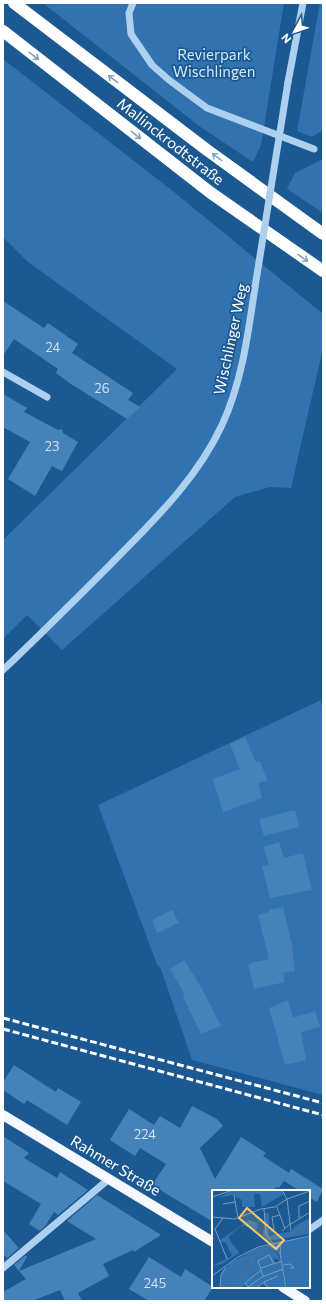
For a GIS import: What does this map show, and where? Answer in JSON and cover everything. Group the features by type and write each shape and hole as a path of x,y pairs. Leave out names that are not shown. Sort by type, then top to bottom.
{"highway":[{"name":"Mallinckrodtstraße","path":"14,3 207,150 323,234"},
{"name":"Mallinckrodtstraße","path":"3,32 211,193 323,271"}],"main road":[{"name":"Rahmer Straße","path":"3,1115 212,1241"},
{"path":"286,1288 305,1301"}],"street":[{"path":"133,3 129,13 131,34 152,65 169,80 207,108 314,148"},
{"name":"Wischlinger Weg","path":"3,670 161,513 200,464 222,425 231,402 246,345 288,82 303,3"},
{"path":"3,372 47,397"},
{"path":"3,1268 109,1179"},
{"path":"310,1229 323,1220"}],"green space":[{"name":"Revierpark Wischlingen","path":"43,3 284,3 261,145 253,162 199,126"},
{"path":"320,3 323,3 323,130 312,137 297,131"},
{"path":"3,59 174,192 323,314 323,348 291,488 270,487 235,497 62,650 27,615 3,639 3,540 177,369 28,262 3,237"},
{"path":"323,159 323,213 287,189 295,173"},
{"path":"321,700 323,716 323,1095 192,1060 161,969 157,965 98,805"}],"building":[{"path":"3,301 44,328 48,323 78,344 72,353 133,393 128,400 140,407 127,419 71,384 56,373 58,369 14,339 3,356"},
{"path":"3,394 27,408 24,412 58,430 62,429 63,433 78,442 62,471 52,466 35,496 8,479 30,442 3,427"},
{"path":"245,737 256,762 260,761 267,780 258,783 262,798 223,812 213,779 240,769 230,744"},
{"path":"295,810 299,827 264,836 259,819"},
{"path":"279,842 284,858 303,853 312,890 270,898 262,866 269,865 263,847"},
{"path":"283,907 292,945 295,971 283,973 285,982 254,989 248,964 269,959 258,915 269,912 269,910"},
{"path":"172,910 179,923 157,933 152,920"},
{"path":"184,960 201,987 221,1026 201,1034 183,997 185,995 170,969"},
{"path":"288,1000 293,1018 315,1011 320,1027 301,1032 306,1060 285,1065 269,1008"},
{"path":"14,1065 56,1092 58,1088 81,1102 67,1125 27,1100 24,1104 3,1090 3,1082"},
{"path":"192,1106 217,1119 223,1126 200,1148 215,1179 241,1137 266,1153 263,1156 289,1173 279,1188 276,1187 274,1190 212,1190 212,1221 152,1185 166,1164 140,1148 135,1156 110,1140 129,1109 154,1125 160,1116 180,1128"},
{"path":"3,1136 29,1153 24,1158 57,1178 60,1172 88,1190 58,1215 54,1212 46,1225 40,1231 29,1224 41,1204 3,1181"},
{"path":"291,1169 323,1189 317,1202 310,1198 310,1190 298,1190 284,1181"},
{"path":"97,1195 161,1235 134,1252 133,1250 103,1264 109,1276 78,1293 82,1301 65,1301 60,1290 32,1301 3,1301 3,1292 26,1279 19,1271 96,1239 67,1221"},
{"path":"3,1230 19,1248 7,1258 3,1254"},
{"path":"26,1255 27,1257 19,1271 14,1265"},
{"path":"149,1257 181,1277 185,1269 212,1288 204,1301 149,1301 129,1289"}],"railway":[{"path":"3,1018 323,1103"},
{"path":"3,1029 323,1115"}]}
